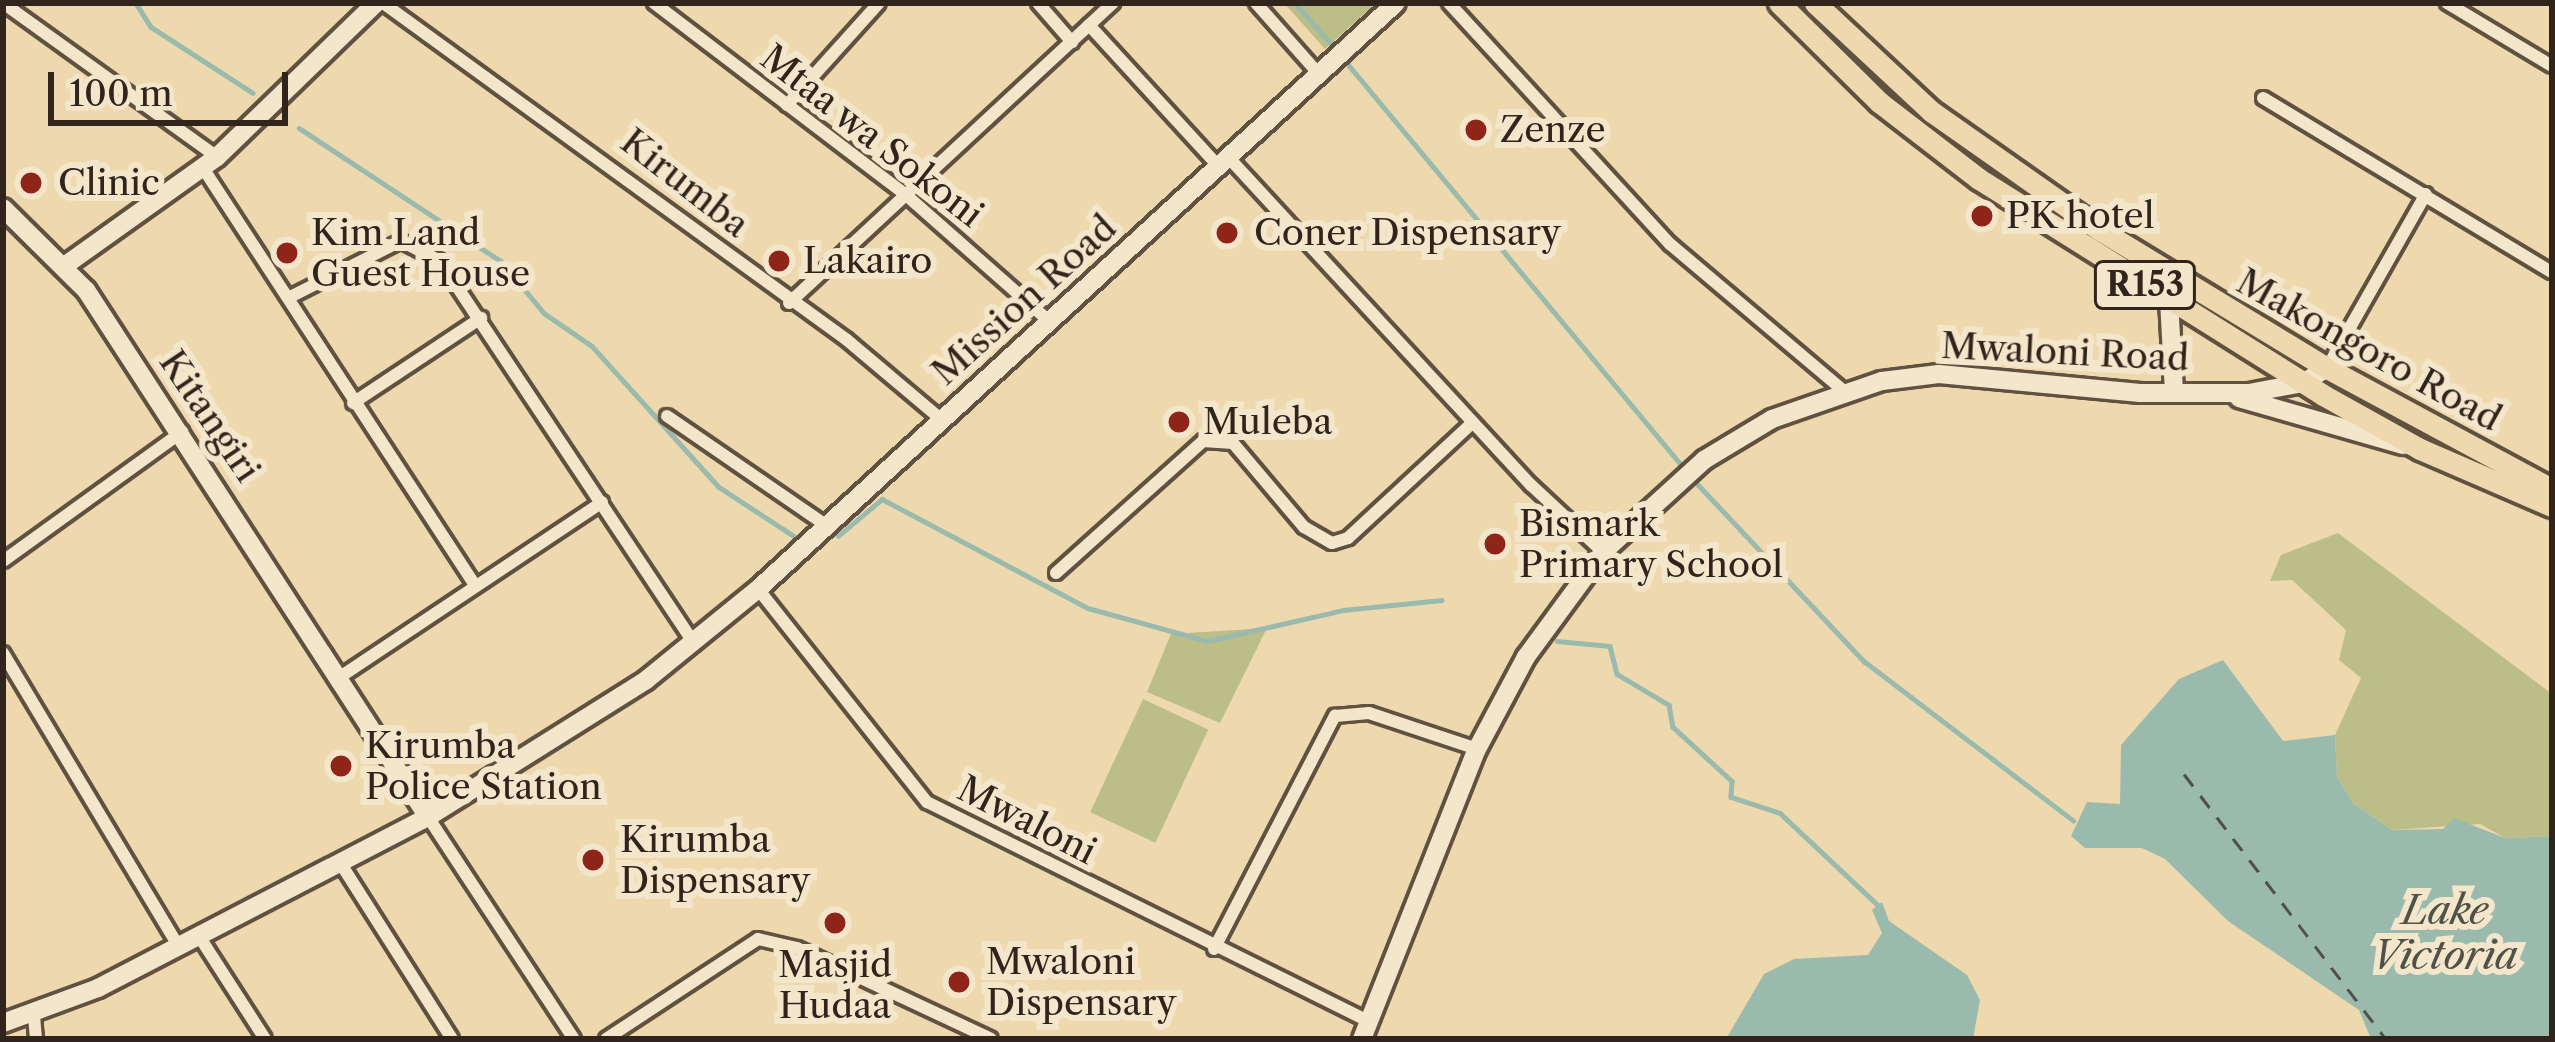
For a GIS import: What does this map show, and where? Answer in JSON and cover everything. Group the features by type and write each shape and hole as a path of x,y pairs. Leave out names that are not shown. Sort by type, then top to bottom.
{"main road":[{"name":"Makongoro Road","path":"1779,3 1801,32 1937,150 2303,383 2420,449 2552,506"},
{"name":"Makongoro Road","path":"1815,3 1894,80 2016,174 2326,368 2552,489"}],"street":[{"path":"3,3 210,163 353,403 475,586"},
{"path":"67,264 210,163 379,3"},
{"name":"Kirumba","path":"379,3 942,420"},
{"path":"787,105 879,3"},
{"path":"1038,3 1072,42"},
{"path":"789,303 1113,3"},
{"path":"1256,3 1324,67"},
{"name":"Mission Road","path":"428,817 582,725 694,644 1396,3"},
{"path":"1449,3 1655,230 1843,390"},
{"path":"2446,3 2552,66"},
{"name":"Mtaa wa Sokoni","path":"662,5 906,195 1049,321"},
{"path":"1089,26 1603,552"},
{"path":"2263,98 2552,272"},
{"path":"2326,368 2426,194"},
{"name":"Kitangiri","path":"3,208 67,264 182,432 428,817"},
{"path":"292,296 401,241 440,261 694,644"},
{"path":"2168,300 2174,393"},
{"path":"353,403 481,318"},
{"name":"Mwaloni Road","path":"1366,1031 1477,749 1526,657 1603,552 1704,460 1843,390 1939,374 2225,393 2303,383 2326,368"},
{"path":"2225,393 2420,449"},
{"path":"668,416 827,526"},
{"path":"1056,573 1203,441 1233,443 1304,527 1332,543 1348,538 1472,423"},
{"path":"3,561 182,432"},
{"path":"340,677 602,502"},
{"name":"Mwaloni","path":"758,589 927,802 1366,1031"},
{"path":"3,652 179,947"},
{"path":"1214,949 1335,716 1369,712 1477,749"},
{"path":"3,1023 34,1016 179,947 428,817 574,1039"},
{"path":"341,864 452,1039"},
{"path":"199,936 265,1039"},
{"path":"606,1039 758,939 797,947 991,1039"},
{"path":"34,1016 36,1039"}],"green space":[{"path":"1284,3 1376,3 1325,49"},
{"path":"2338,533 2552,694 2552,836 2505,838 2480,824 2392,830 2353,803 2337,777 2335,735 2361,678 2339,660 2346,630 2292,580 2270,581 2281,555"},
{"path":"1267,628 1220,723 1147,692 1171,634"},
{"path":"1143,699 1208,729 1155,843 1090,812"}],"water":[{"name":"Lake Victoria","path":"2223,660 2283,741 2335,735 2337,777 2353,803 2392,830 2443,829 2454,818 2505,838 2552,836 2552,1039 2371,1039 2359,1010 2228,921 2165,859 2142,848 2085,848 2071,836 2087,802 2120,804 2121,745 2179,679"},
{"path":"1882,902 1889,921 1967,975 1980,1000 1973,1039 1726,1039 1764,974 1794,959 1868,955 1882,933 1872,910"}],"waterway":[{"path":"136,3 151,27 253,93"},
{"path":"1295,3 1335,48"},
{"path":"1342,57 1684,468"},
{"path":"299,128 501,261 544,313 592,346 719,487 800,540"},
{"path":"1691,477 1864,661 2073,820"},
{"path":"838,536 882,499 1088,608 1208,641 1343,610 1441,600"},
{"path":"1557,641 1610,646 1617,674 1669,705 1673,727 1732,781 1731,797 1780,813 1877,904"}],"ferry route":[{"path":"2184,774 2386,1039"}],"place":[{"name":"Zenze","path":"1476,130"},
{"name":"Clinic","path":"31,183"},
{"name":"PK hotel","path":"1982,216"},
{"name":"Coner Dispensary","path":"1227,233"},
{"name":"Kim Land Guest House","path":"287,253"},
{"name":"Lakairo","path":"779,261"},
{"name":"Muleba","path":"1179,422"},
{"name":"Bismark Primary School","path":"1495,544"},
{"name":"Kirumba Police Station","path":"341,766"},
{"name":"Kirumba Dispensary","path":"593,860"},
{"name":"Masjid Hudaa","path":"835,923"},
{"name":"Mwaloni Dispensary","path":"959,982"}]}
